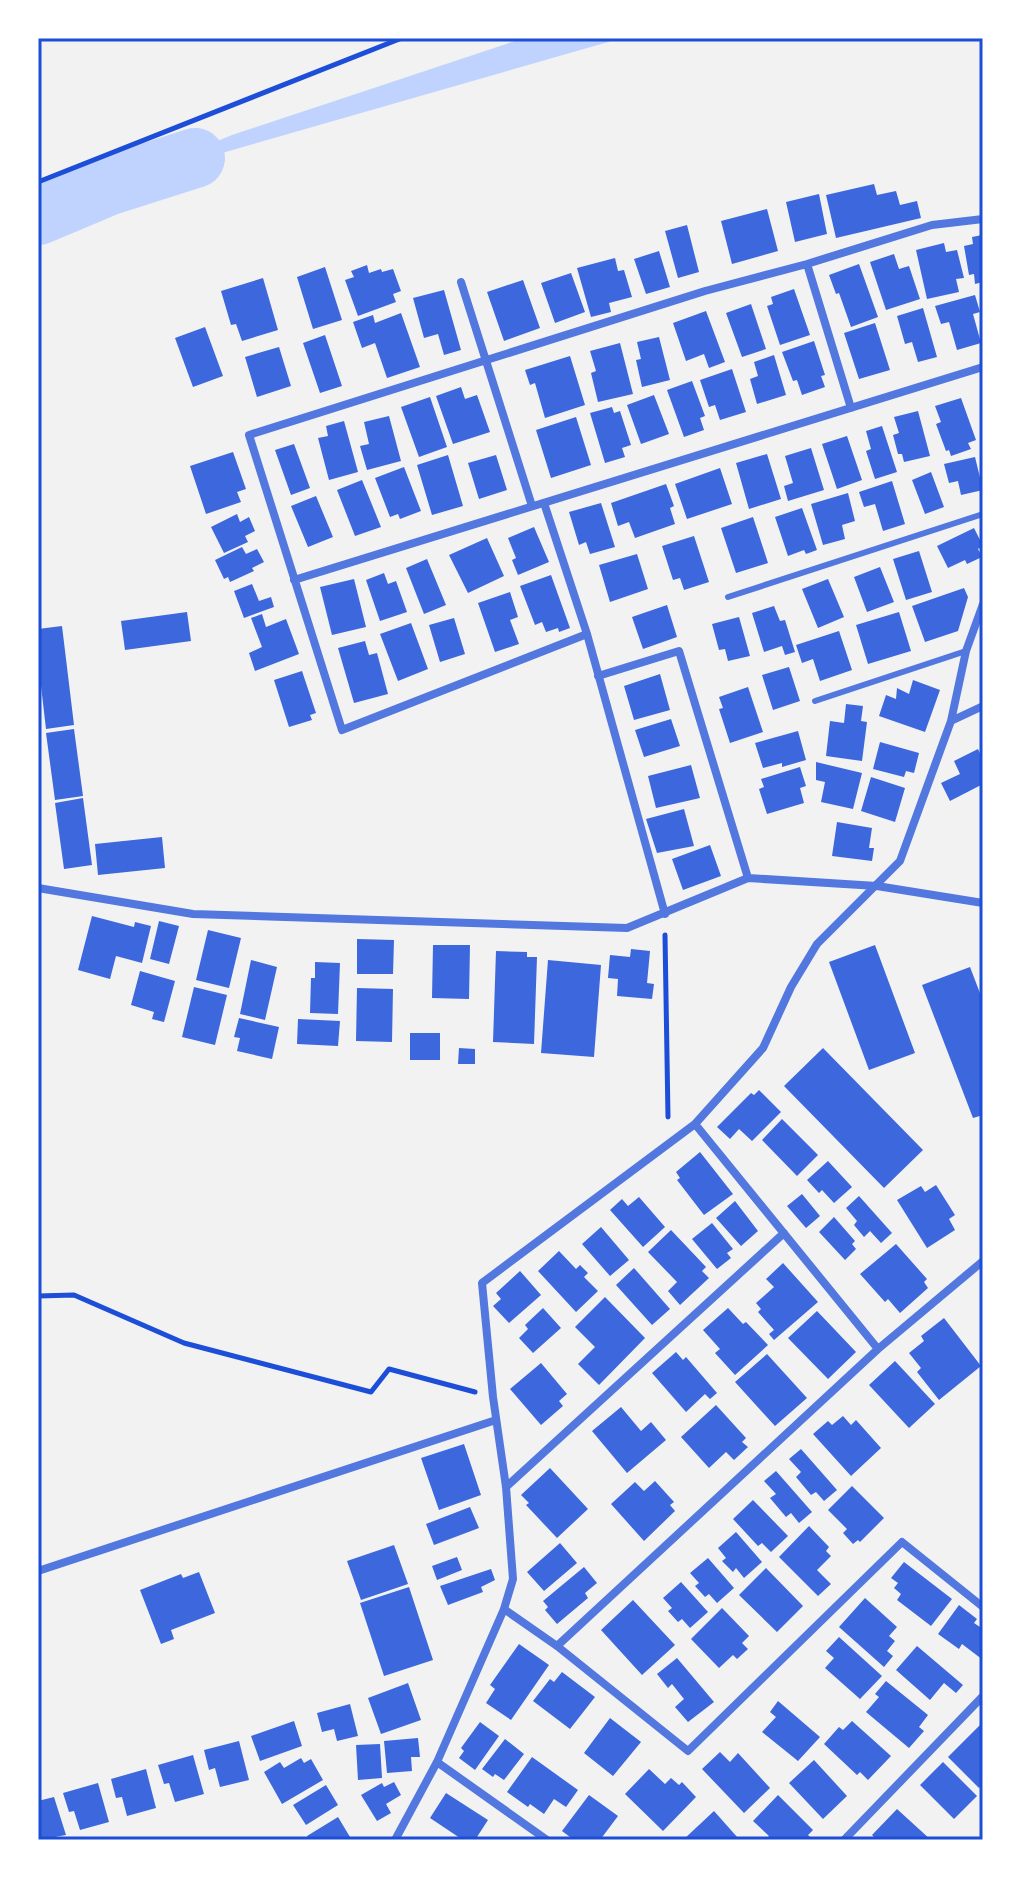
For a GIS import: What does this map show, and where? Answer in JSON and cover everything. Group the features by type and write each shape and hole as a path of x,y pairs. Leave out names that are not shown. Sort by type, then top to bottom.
{"street":[{"path":"587,634 342,730 249,435 705,291 807,264 932,225 983,219"},
{"path":"807,264 851,408"},
{"path":"461,282 532,506"},
{"path":"294,580 983,367"},
{"path":"544,503 587,634 665,914"},
{"path":"395,1840 437,1762 504,1609 513,1579 506,1487 482,1283 695,1124 763,1048 791,987 817,944 900,861 951,721 966,651 983,604"},
{"path":"598,676 679,651 748,878"},
{"path":"951,721 983,706"},
{"path":"38,888 193,914 627,928 748,878 877,886 983,903"},
{"path":"695,1124 878,1349"},
{"path":"506,1487 784,1233"},
{"path":"557,1646 878,1349 983,1261"},
{"path":"38,1571 496,1420"},
{"path":"504,1609 557,1646 688,1751 902,1542 983,1607"},
{"path":"844,1840 983,1696"},
{"path":"437,1762 547,1840"}],"lane":[{"path":"728,597 983,514"},
{"path":"815,701 966,651"}],"path":[{"path":"38,182 402,38"},
{"path":"665,914 669,1142"},
{"path":"38,1296 74,1295 184,1343 371,1392 389,1369 493,1397"}],"water":[{"path":"524,38 622,38 107,186 232,135"}],"building":[{"path":"874,184 877,195 896,191 900,205 917,201 921,218 836,238 826,195"},
{"path":"819,194 827,234 795,242 786,202"},
{"path":"767,209 778,251 732,264 721,221"},
{"path":"687,225 699,272 678,278 665,231"},
{"path":"982,235 983,282 975,284 974,274 969,275 964,246 973,244 972,237"},
{"path":"944,243 946,252 957,250 964,278 956,279 959,292 927,299 916,250"},
{"path":"659,251 670,287 646,294 634,259"},
{"path":"894,254 899,269 909,266 920,299 886,310 870,262"},
{"path":"615,258 618,271 624,270 632,297 609,303 611,312 591,317 577,268"},
{"path":"859,264 878,317 851,327 829,275"},
{"path":"367,265 369,273 393,269 401,291 393,294 396,302 358,316 345,280 354,277 351,271"},
{"path":"325,267 342,320 313,329 297,277"},
{"path":"571,273 585,312 555,323 541,283"},
{"path":"263,278 278,330 242,341 236,324 231,325 221,291"},
{"path":"523,280 540,328 504,341 487,292"},
{"path":"794,289 810,335 780,345 767,306 773,304 771,297"},
{"path":"444,290 461,350 444,355 438,334 424,338 413,298"},
{"path":"975,295 980,312 973,314 981,343 957,350 949,322 941,324 935,306"},
{"path":"751,304 766,349 742,357 726,313"},
{"path":"923,308 937,357 918,362 912,342 905,344 897,316"},
{"path":"706,311 725,362 709,368 704,354 686,361 673,323"},
{"path":"401,313 420,367 387,378 375,343 362,348 353,322 373,315 375,323"},
{"path":"875,323 890,370 859,379 844,333"},
{"path":"205,327 223,376 193,387 175,338"},
{"path":"325,335 342,386 320,393 303,343"},
{"path":"659,337 670,380 642,387 636,360 641,359 637,342"},
{"path":"814,341 825,375 821,376 825,387 802,395 782,352"},
{"path":"620,343 633,394 598,402 591,373 596,371 590,351"},
{"path":"279,347 291,386 257,397 245,357"},
{"path":"774,355 786,395 757,404 750,379 758,376 754,362"},
{"path":"570,356 585,405 545,418 535,383 530,385 525,370"},
{"path":"732,369 746,412 720,420 715,405 709,407 700,380"},
{"path":"692,381 705,416 700,418 704,430 684,437 667,390"},
{"path":"461,387 465,399 477,395 490,432 453,444 436,396"},
{"path":"654,395 669,434 641,444 627,405"},
{"path":"430,397 447,447 419,457 401,407"},
{"path":"961,398 976,440 968,443 971,449 951,456 949,450 946,451 936,424 941,422 935,406"},
{"path":"612,407 614,413 620,411 631,445 622,448 625,457 605,463 590,413"},
{"path":"918,411 930,456 904,462 902,454 898,454 893,435 899,433 894,417"},
{"path":"389,416 401,461 367,470 360,446 369,444 364,422"},
{"path":"576,417 591,465 551,478 536,430"},
{"path":"344,421 358,472 329,480 318,438 328,436 326,426"},
{"path":"882,426 897,472 875,479 866,451 871,449 866,431"},
{"path":"847,436 862,480 837,489 822,444"},
{"path":"294,444 310,488 291,495 275,450"},
{"path":"811,448 824,490 788,501 784,486 793,483 785,456"},
{"path":"233,452 246,489 237,492 241,502 206,514 190,466"},
{"path":"767,454 781,499 749,509 736,463"},
{"path":"448,455 463,506 432,515 417,465"},
{"path":"496,455 507,490 479,499 468,463"},
{"path":"975,457 983,490 961,495 958,481 949,483 944,464"},
{"path":"404,467 421,511 400,519 398,514 390,517 375,478"},
{"path":"720,468 732,504 687,519 675,484"},
{"path":"931,472 944,507 925,514 912,480"},
{"path":"362,480 381,527 355,536 337,490"},
{"path":"892,481 905,524 883,531 875,504 864,507 859,492"},
{"path":"666,484 674,506 670,508 675,524 635,538 629,522 618,526 611,503"},
{"path":"848,493 855,521 842,525 845,539 823,545 811,504"},
{"path":"316,496 333,537 308,547 291,506"},
{"path":"601,503 615,547 590,554 586,542 579,545 569,512"},
{"path":"802,508 817,550 806,554 804,550 788,556 775,517"},
{"path":"237,514 240,522 249,517 255,531 245,536 248,542 224,553 211,527"},
{"path":"753,517 768,563 736,573 721,528"},
{"path":"534,527 549,562 518,575 512,560 516,558 508,538"},
{"path":"974,528 983,546 978,549 982,557 948,568 937,546"},
{"path":"694,536 709,582 684,590 680,578 673,580 662,546"},
{"path":"487,538 504,576 468,593 449,555"},
{"path":"242,547 246,554 257,549 264,562 252,568 254,571 230,582 228,577 224,579 215,560"},
{"path":"919,551 932,592 906,600 893,559"},
{"path":"637,554 648,589 610,602 599,565"},
{"path":"427,559 446,605 424,614 406,568"},
{"path":"880,567 894,602 867,612 854,577"},
{"path":"384,573 388,584 396,581 407,612 380,621 366,580"},
{"path":"551,575 570,628 559,632 558,628 546,632 542,622 535,625 520,586"},
{"path":"354,579 366,627 332,635 320,587"},
{"path":"828,579 844,617 818,628 802,589"},
{"path":"252,584 259,601 271,597 274,607 244,618 234,591"},
{"path":"964,588 968,597 958,631 925,642 912,606"},
{"path":"510,592 518,617 510,620 519,644 495,652 478,603"},
{"path":"667,605 677,637 643,649 632,617"},
{"path":"774,606 780,621 785,620 795,652 785,655 782,646 764,652 752,613"},
{"path":"187,612 191,641 125,650 121,621"},
{"path":"899,612 911,651 868,664 856,625"},
{"path":"262,614 266,627 286,619 299,654 255,671 249,653 262,647 251,618"},
{"path":"739,617 750,656 728,661 725,649 719,650 712,624"},
{"path":"454,618 465,654 440,662 429,625"},
{"path":"411,623 428,669 398,681 380,634"},
{"path":"62,626 74,725 46,729 38,660 38,629"},
{"path":"839,631 852,670 820,681 813,659 802,663 796,645"},
{"path":"365,641 369,655 377,653 388,694 354,703 338,648"},
{"path":"789,667 800,701 773,710 762,675"},
{"path":"302,671 316,713 310,715 312,720 289,727 274,680"},
{"path":"660,674 670,710 634,720 624,686"},
{"path":"913,680 940,690 925,732 879,716 886,695 896,699 897,688 909,694"},
{"path":"748,687 763,732 730,743 719,709 723,708 719,697"},
{"path":"846,704 863,706 861,721 867,722 862,761 826,756 830,721 844,723"},
{"path":"671,719 680,746 644,757 635,730"},
{"path":"74,729 83,796 55,800 46,733"},
{"path":"798,731 806,760 782,767 782,763 763,768 755,743"},
{"path":"880,742 919,753 914,773 906,771 904,777 873,769"},
{"path":"978,749 983,760 983,784 950,801 941,783 960,774 954,761"},
{"path":"816,762 862,773 853,809 821,802 825,782 816,780"},
{"path":"691,765 700,798 656,808 648,776"},
{"path":"800,767 806,786 800,788 804,803 767,814 759,789 764,787 761,779"},
{"path":"871,777 905,788 895,822 861,811"},
{"path":"83,798 92,865 64,869 55,803"},
{"path":"684,809 694,846 657,853 646,819"},
{"path":"837,822 872,828 869,848 874,848 872,861 832,856"},
{"path":"162,837 165,868 98,875 95,844"},
{"path":"710,845 721,876 683,890 672,859"},
{"path":"92,916 134,927 135,922 151,926 142,963 116,956 110,979 78,970"},
{"path":"159,921 179,926 169,964 150,959"},
{"path":"208,930 241,938 229,988 196,980"},
{"path":"357,939 394,940 393,974 357,974"},
{"path":"433,945 470,945 469,999 432,998"},
{"path":"875,945 915,1053 869,1070 829,962"},
{"path":"631,949 650,951 647,983 654,984 652,999 617,996 618,979 608,978 610,955 630,957"},
{"path":"496,951 527,952 527,957 537,957 534,1044 493,1042"},
{"path":"251,960 277,967 265,1020 240,1014"},
{"path":"548,960 601,965 594,1057 541,1053"},
{"path":"315,962 340,963 338,1014 310,1013 311,978 315,978"},
{"path":"970,967 983,1001 983,1115 973,1118 922,985"},
{"path":"140,971 175,981 164,1022 152,1019 154,1012 131,1005"},
{"path":"194,987 227,995 215,1045 182,1037"},
{"path":"357,988 393,989 392,1042 356,1041"},
{"path":"239,1018 279,1027 272,1059 237,1051 240,1038 234,1037"},
{"path":"298,1019 340,1021 338,1046 297,1044"},
{"path":"410,1033 440,1033 440,1060 410,1060"},
{"path":"459,1048 475,1049 475,1064 458,1064"},
{"path":"823,1048 923,1150 884,1188 784,1086"},
{"path":"759,1090 781,1112 752,1141 739,1129 730,1139 717,1127 751,1093 754,1095"},
{"path":"782,1119 818,1155 797,1176 762,1140"},
{"path":"700,1152 733,1194 704,1215 677,1180 680,1178 676,1172"},
{"path":"828,1161 852,1187 834,1203 807,1180"},
{"path":"936,1185 955,1215 949,1219 955,1230 927,1248 897,1200 921,1186 925,1192"},
{"path":"802,1194 820,1216 806,1228 787,1206"},
{"path":"859,1196 892,1233 881,1243 870,1231 864,1237 854,1225 857,1221 846,1208"},
{"path":"639,1197 665,1227 643,1247 610,1210 622,1199 628,1206"},
{"path":"735,1201 758,1231 741,1246 716,1218"},
{"path":"834,1217 855,1241 852,1244 856,1249 845,1260 819,1232"},
{"path":"712,1223 733,1249 727,1253 731,1258 717,1269 692,1239"},
{"path":"601,1227 629,1260 610,1276 582,1244"},
{"path":"671,1230 706,1267 702,1271 709,1278 680,1305 668,1291 677,1282 648,1252"},
{"path":"896,1244 927,1279 924,1282 928,1288 900,1313 888,1299 885,1302 860,1274"},
{"path":"559,1251 576,1269 580,1265 588,1273 584,1277 598,1291 576,1312 538,1271"},
{"path":"783,1263 818,1302 774,1340 769,1334 774,1330 758,1312 761,1309 756,1303 774,1287 766,1279"},
{"path":"634,1268 670,1309 652,1325 616,1285"},
{"path":"520,1271 541,1295 509,1323 493,1306 501,1299 496,1293"},
{"path":"605,1297 645,1338 599,1385 578,1364 595,1347 575,1327"},
{"path":"543,1308 561,1328 533,1353 519,1338 528,1329 525,1325"},
{"path":"728,1308 768,1345 735,1375 715,1353 720,1349 703,1330"},
{"path":"817,1311 856,1352 828,1379 788,1338"},
{"path":"944,1318 981,1366 939,1400 917,1372 921,1368 909,1353 924,1341 921,1336"},
{"path":"676,1352 683,1360 686,1357 717,1393 710,1399 705,1394 686,1412 652,1373"},
{"path":"767,1354 807,1398 775,1426 735,1382"},
{"path":"895,1361 935,1404 909,1428 869,1385"},
{"path":"541,1363 567,1394 559,1401 563,1406 541,1425 510,1389"},
{"path":"716,1405 746,1438 742,1442 748,1447 734,1460 726,1452 709,1468 681,1437"},
{"path":"621,1407 641,1431 651,1422 666,1440 627,1473 592,1431"},
{"path":"843,1416 851,1425 856,1420 881,1448 851,1476 813,1434 828,1421 832,1425"},
{"path":"464,1444 481,1495 439,1510 421,1458"},
{"path":"801,1449 837,1490 824,1501 816,1492 811,1495 796,1477 801,1472 789,1459"},
{"path":"550,1468 588,1509 557,1538 526,1505 529,1503 521,1495"},
{"path":"776,1471 812,1512 799,1523 791,1513 786,1517 770,1498 776,1494 764,1481"},
{"path":"655,1481 674,1502 670,1505 675,1511 644,1541 611,1504 635,1482 644,1491"},
{"path":"852,1486 884,1518 860,1542 858,1540 853,1544 843,1533 847,1529 828,1510"},
{"path":"753,1500 788,1536 771,1552 762,1543 758,1546 733,1519"},
{"path":"470,1507 479,1528 434,1545 426,1524"},
{"path":"809,1526 829,1547 826,1551 831,1556 817,1570 831,1584 818,1596 779,1557"},
{"path":"736,1532 762,1562 744,1578 736,1568 733,1572 722,1561 726,1558 718,1548"},
{"path":"560,1543 577,1563 544,1591 527,1572"},
{"path":"394,1545 408,1584 361,1600 347,1561"},
{"path":"457,1557 462,1570 437,1580 432,1566"},
{"path":"708,1558 734,1588 717,1603 709,1594 705,1597 695,1586 699,1583 690,1573"},
{"path":"904,1562 952,1599 931,1626 897,1600 901,1594 894,1588 898,1583 891,1578"},
{"path":"584,1567 597,1583 585,1593 588,1598 557,1624 545,1610 548,1607 543,1601"},
{"path":"766,1568 803,1606 777,1632 739,1595"},
{"path":"491,1569 495,1580 481,1587 483,1592 448,1605 440,1586"},
{"path":"199,1572 215,1613 171,1630 174,1639 161,1644 140,1590 181,1574 183,1578"},
{"path":"681,1582 708,1612 690,1628 682,1619 678,1622 668,1611 672,1608 663,1598"},
{"path":"409,1587 433,1660 384,1676 360,1603"},
{"path":"865,1598 897,1627 889,1636 895,1641 887,1651 893,1656 884,1667 839,1627"},
{"path":"633,1600 675,1645 642,1675 601,1630"},
{"path":"959,1605 977,1619 974,1623 983,1629 983,1660 962,1644 959,1649 938,1634"},
{"path":"722,1608 749,1636 742,1643 748,1649 737,1659 733,1655 719,1668 691,1639"},
{"path":"839,1637 882,1676 860,1699 825,1668 834,1658 826,1651"},
{"path":"519,1644 549,1665 511,1720 486,1703 495,1689 490,1685"},
{"path":"917,1646 963,1685 956,1693 944,1683 930,1700 896,1670"},
{"path":"677,1658 714,1702 688,1722 675,1707 684,1699 672,1684 668,1688 657,1674"},
{"path":"562,1672 595,1697 570,1729 533,1701 550,1679 554,1682"},
{"path":"886,1681 928,1715 919,1727 924,1731 909,1748 866,1712 879,1697 875,1694"},
{"path":"408,1683 421,1720 381,1734 368,1698"},
{"path":"778,1701 820,1737 798,1761 762,1732 776,1717 770,1712"},
{"path":"350,1704 358,1736 337,1741 334,1729 322,1732 317,1713"},
{"path":"610,1718 641,1742 613,1776 584,1753"},
{"path":"294,1721 302,1746 260,1761 251,1736"},
{"path":"852,1721 891,1756 868,1780 860,1772 857,1775 824,1744 839,1727 843,1730"},
{"path":"480,1722 499,1736 475,1770 459,1758 464,1751 461,1748"},
{"path":"983,1722 983,1784 979,1788 948,1757"},
{"path":"418,1738 420,1757 411,1757 412,1771 387,1773 384,1741"},
{"path":"505,1739 524,1754 504,1780 482,1769"},
{"path":"239,1741 249,1780 220,1787 215,1768 209,1770 204,1750"},
{"path":"380,1744 382,1778 358,1780 356,1745"},
{"path":"720,1752 730,1762 738,1753 770,1788 744,1813 702,1769"},
{"path":"193,1755 204,1794 175,1802 169,1783 164,1784 158,1765"},
{"path":"532,1757 578,1790 566,1807 554,1799 544,1814 507,1792"},
{"path":"301,1758 304,1763 311,1759 323,1780 282,1804 264,1772 280,1762 284,1768"},
{"path":"814,1760 847,1796 823,1819 789,1783"},
{"path":"943,1762 977,1796 954,1819 920,1785"},
{"path":"146,1769 156,1808 127,1816 122,1797 116,1798 111,1779"},
{"path":"649,1769 665,1784 671,1778 679,1785 682,1782 696,1797 663,1831 625,1794"},
{"path":"394,1782 401,1795 386,1804 391,1813 377,1821 361,1795 382,1783 384,1787"},
{"path":"98,1783 109,1822 80,1830 74,1811 69,1812 63,1793"},
{"path":"326,1785 338,1805 306,1825 293,1805"},
{"path":"446,1793 488,1820 475,1840 463,1840 430,1818"},
{"path":"589,1795 618,1816 600,1840 574,1840 562,1831"},
{"path":"778,1795 813,1830 808,1835 813,1840 765,1840 769,1836 753,1821"},
{"path":"54,1797 66,1835 38,1840 38,1801"},
{"path":"897,1809 931,1840 877,1840 872,1835"},
{"path":"714,1811 738,1838 736,1840 683,1840"},
{"path":"338,1817 350,1837 346,1840 309,1840 307,1836"}],"waterway":[{"path":"38,215 107,186 195,158"}]}
